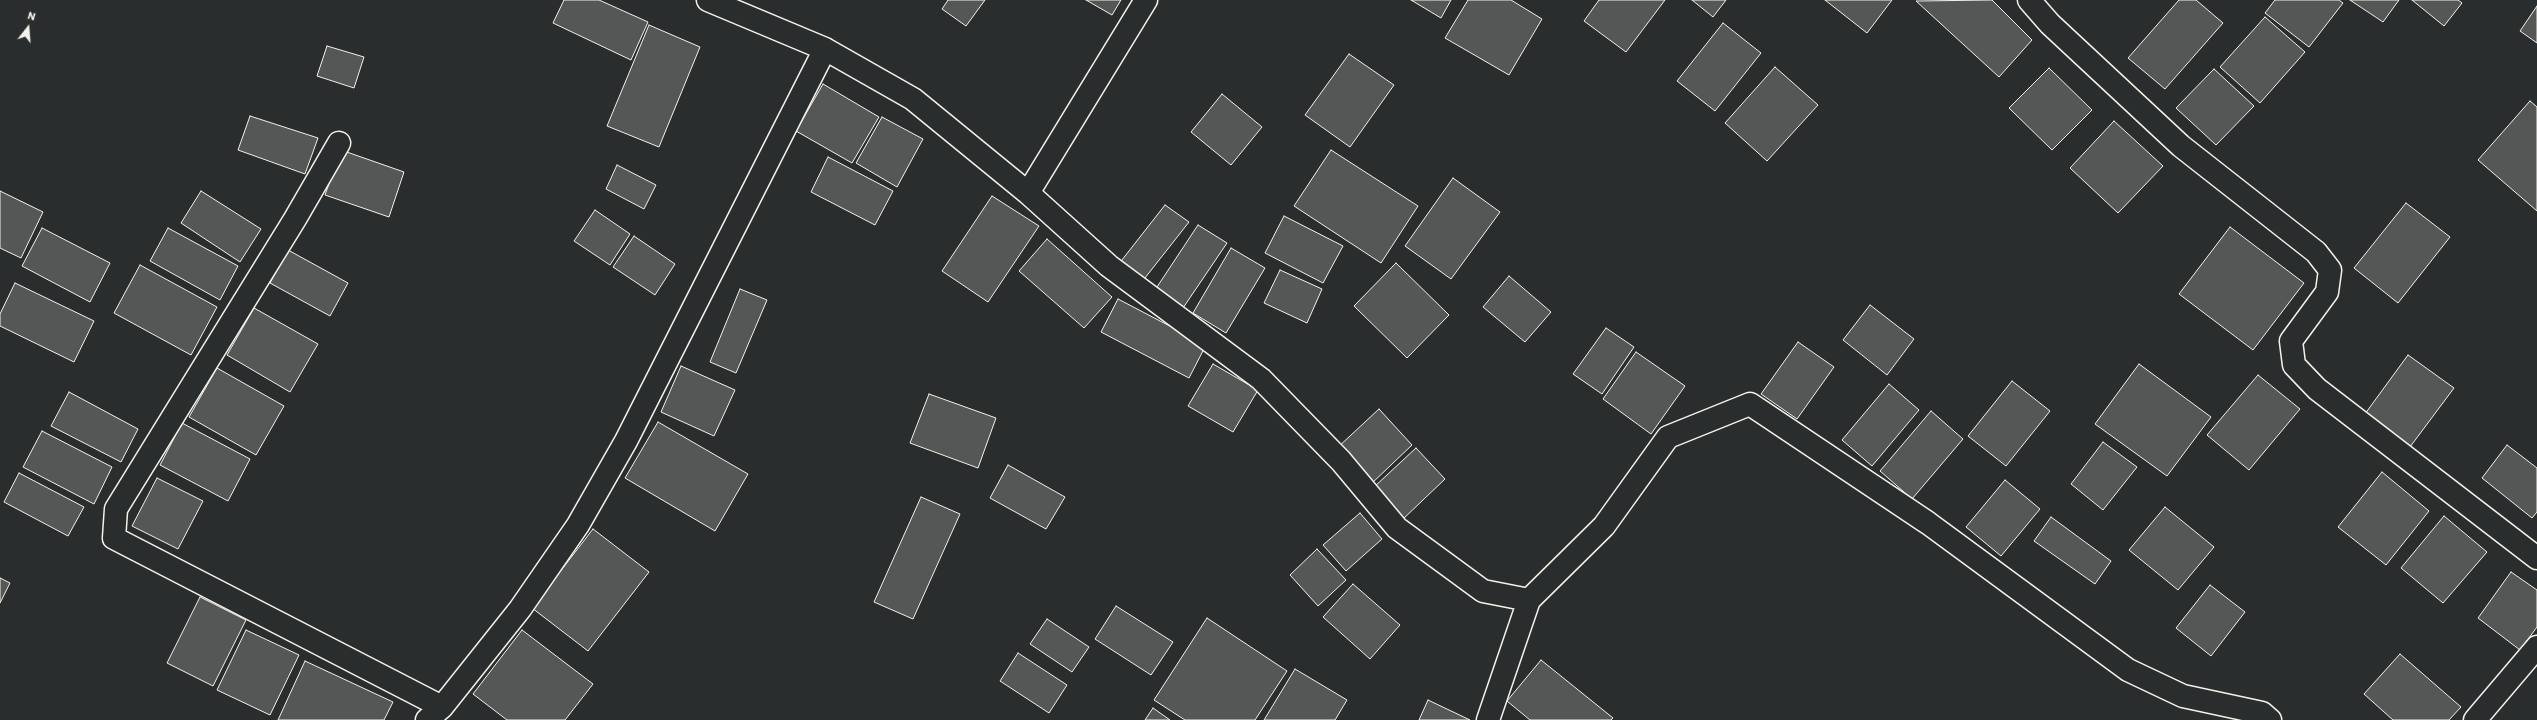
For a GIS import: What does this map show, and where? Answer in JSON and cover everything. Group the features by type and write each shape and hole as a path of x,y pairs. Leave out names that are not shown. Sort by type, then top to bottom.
{"street":[{"path":"708,0 825,49 913,99 1028,194 1109,266 1261,379 1341,461 1397,528 1483,591 1529,600"},
{"path":"1028,194 1146,0"},
{"path":"2030,0 2050,24 2181,146 2316,252 2330,270 2327,292 2291,341 2294,365 2317,389 2537,558"},
{"path":"339,143 296,220 116,509 114,538 434,713 520,609 578,525 626,441 825,49"},
{"path":"1488,720 1529,600 1604,526 1668,437 1750,404 1928,523 2128,670 2183,696 2262,713 2270,720"},
{"path":"2475,720 2537,647"}],"building":[{"path":"564,0 599,0 648,22 631,60 553,23"},
{"path":"948,0 985,0 966,26 942,9"},
{"path":"1086,0 1121,0 1112,15"},
{"path":"1411,0 1451,0 1441,18"},
{"path":"1468,0 1511,0 1542,19 1509,75 1445,38"},
{"path":"1599,0 1665,0 1626,52 1584,21"},
{"path":"1692,0 1726,0 1713,17"},
{"path":"1825,0 1892,0 1867,33"},
{"path":"1992,0 2032,40 1999,77 1916,1"},
{"path":"2179,0 2196,0 2223,23 2165,89 2128,58"},
{"path":"2275,0 2339,0 2343,3 2309,47 2265,13"},
{"path":"2350,0 2399,0 2383,22"},
{"path":"2412,0 2458,0 2462,3 2444,26"},
{"path":"2537,6 2537,43 2520,31"},
{"path":"2265,17 2305,52 2260,103 2220,67"},
{"path":"1723,23 1761,53 1715,111 1677,81"},
{"path":"649,25 700,47 659,147 607,126"},
{"path":"327,46 364,57 354,88 317,76"},
{"path":"1349,54 1394,85 1350,147 1305,115"},
{"path":"1775,67 1818,105 1767,161 1725,123"},
{"path":"2049,68 2092,110 2052,150 2009,108"},
{"path":"2214,69 2254,106 2216,145 2176,108"},
{"path":"823,84 879,117 852,163 796,131"},
{"path":"1222,94 1262,127 1231,165 1191,132"},
{"path":"2530,101 2537,107 2537,211 2478,160"},
{"path":"250,116 318,138 305,174 238,150"},
{"path":"882,117 923,139 897,187 856,163"},
{"path":"2114,121 2163,166 2118,213 2070,168"},
{"path":"341,150 404,172 389,217 325,195"},
{"path":"1331,150 1418,206 1381,263 1294,206"},
{"path":"828,157 893,191 875,225 811,192"},
{"path":"617,165 656,185 644,209 606,189"},
{"path":"1453,178 1500,212 1451,279 1405,246"},
{"path":"0,191 43,212 21,258 0,248"},
{"path":"201,191 261,229 240,262 181,223"},
{"path":"992,196 1039,226 988,302 942,271"},
{"path":"2406,203 2450,237 2398,303 2354,268"},
{"path":"1165,205 1189,222 1141,283 1118,265"},
{"path":"595,210 630,234 610,265 574,241"},
{"path":"1284,216 1343,246 1323,283 1265,253"},
{"path":"1198,225 1227,243 1183,308 1155,290"},
{"path":"2230,227 2304,283 2253,350 2179,294"},
{"path":"42,228 110,263 90,302 22,266"},
{"path":"168,228 238,266 220,300 150,261"},
{"path":"634,236 675,264 655,295 613,267"},
{"path":"1047,239 1112,297 1084,328 1019,271"},
{"path":"1231,248 1265,268 1226,333 1193,313"},
{"path":"288,250 348,283 330,316 270,283"},
{"path":"1396,263 1449,315 1407,358 1354,306"},
{"path":"140,265 217,307 191,355 114,313"},
{"path":"1280,270 1322,289 1307,323 1264,303"},
{"path":"1509,276 1551,312 1525,342 1483,307"},
{"path":"15,283 94,321 74,362 0,326 0,314"},
{"path":"740,289 767,300 736,373 710,362"},
{"path":"1118,299 1206,345 1189,378 1101,332"},
{"path":"1870,305 1914,339 1887,375 1843,340"},
{"path":"254,308 318,344 290,392 227,355"},
{"path":"1606,328 1634,347 1602,394 1573,374"},
{"path":"1798,342 1834,367 1797,419 1761,394"},
{"path":"1636,352 1685,386 1651,434 1603,399"},
{"path":"2408,355 2454,388 2407,451 2362,418"},
{"path":"1213,364 1258,390 1233,432 1188,406"},
{"path":"2139,364 2211,417 2167,476 2095,424"},
{"path":"681,366 735,390 714,436 661,412"},
{"path":"217,368 284,406 256,455 189,417"},
{"path":"2258,375 2300,409 2249,470 2207,435"},
{"path":"2012,381 2050,411 2006,466 1968,436"},
{"path":"1889,384 1919,410 1872,466 1842,440"},
{"path":"69,392 138,429 121,462 51,426"},
{"path":"929,394 996,418 978,468 910,443"},
{"path":"1379,409 1412,445 1370,485 1336,449"},
{"path":"1931,411 1963,439 1912,499 1880,471"},
{"path":"658,422 748,474 715,531 625,478"},
{"path":"182,423 250,459 228,501 160,465"},
{"path":"42,431 112,467 94,504 23,467"},
{"path":"2103,442 2137,467 2103,510 2071,484"},
{"path":"2507,445 2537,468 2537,512 2532,518 2482,478"},
{"path":"1416,448 1445,479 1402,520 1373,488"},
{"path":"1008,465 1065,497 1046,529 990,498"},
{"path":"2382,472 2429,511 2386,565 2338,527"},
{"path":"19,473 84,507 68,536 4,502"},
{"path":"157,478 203,501 178,549 132,526"},
{"path":"2005,480 2040,509 2001,556 1966,527"},
{"path":"921,497 960,514 913,619 874,602"},
{"path":"2165,507 2214,547 2178,590 2129,550"},
{"path":"1360,513 1382,539 1346,571 1323,545"},
{"path":"2444,516 2487,552 2443,603 2401,568"},
{"path":"2051,517 2111,561 2095,584 2034,541"},
{"path":"593,529 649,572 588,651 532,608"},
{"path":"1317,549 1346,580 1318,606 1290,575"},
{"path":"2511,572 2537,590 2537,627 2520,650 2478,618"},
{"path":"0,578 10,583 0,603"},
{"path":"1353,584 1400,625 1370,659 1323,617"},
{"path":"2210,585 2245,612 2211,656 2176,628"},
{"path":"200,597 246,620 213,686 167,663"},
{"path":"1116,606 1173,642 1151,675 1095,639"},
{"path":"1207,618 1287,671 1255,720 1185,720 1154,700"},
{"path":"1047,619 1089,647 1072,672 1030,644"},
{"path":"246,630 299,655 270,715 217,690"},
{"path":"522,630 593,684 565,720 507,720 473,694"},
{"path":"1018,653 1067,685 1049,713 1000,681"},
{"path":"2400,654 2461,707 2449,720 2393,720 2364,694"},
{"path":"1541,660 1613,718 1611,720 1530,720 1507,701"},
{"path":"305,661 393,702 384,720 278,720"},
{"path":"1295,669 1347,700 1335,720 1264,720"},
{"path":"1428,700 1470,720 1419,720"},
{"path":"1153,708 1170,720 1145,720"}]}
